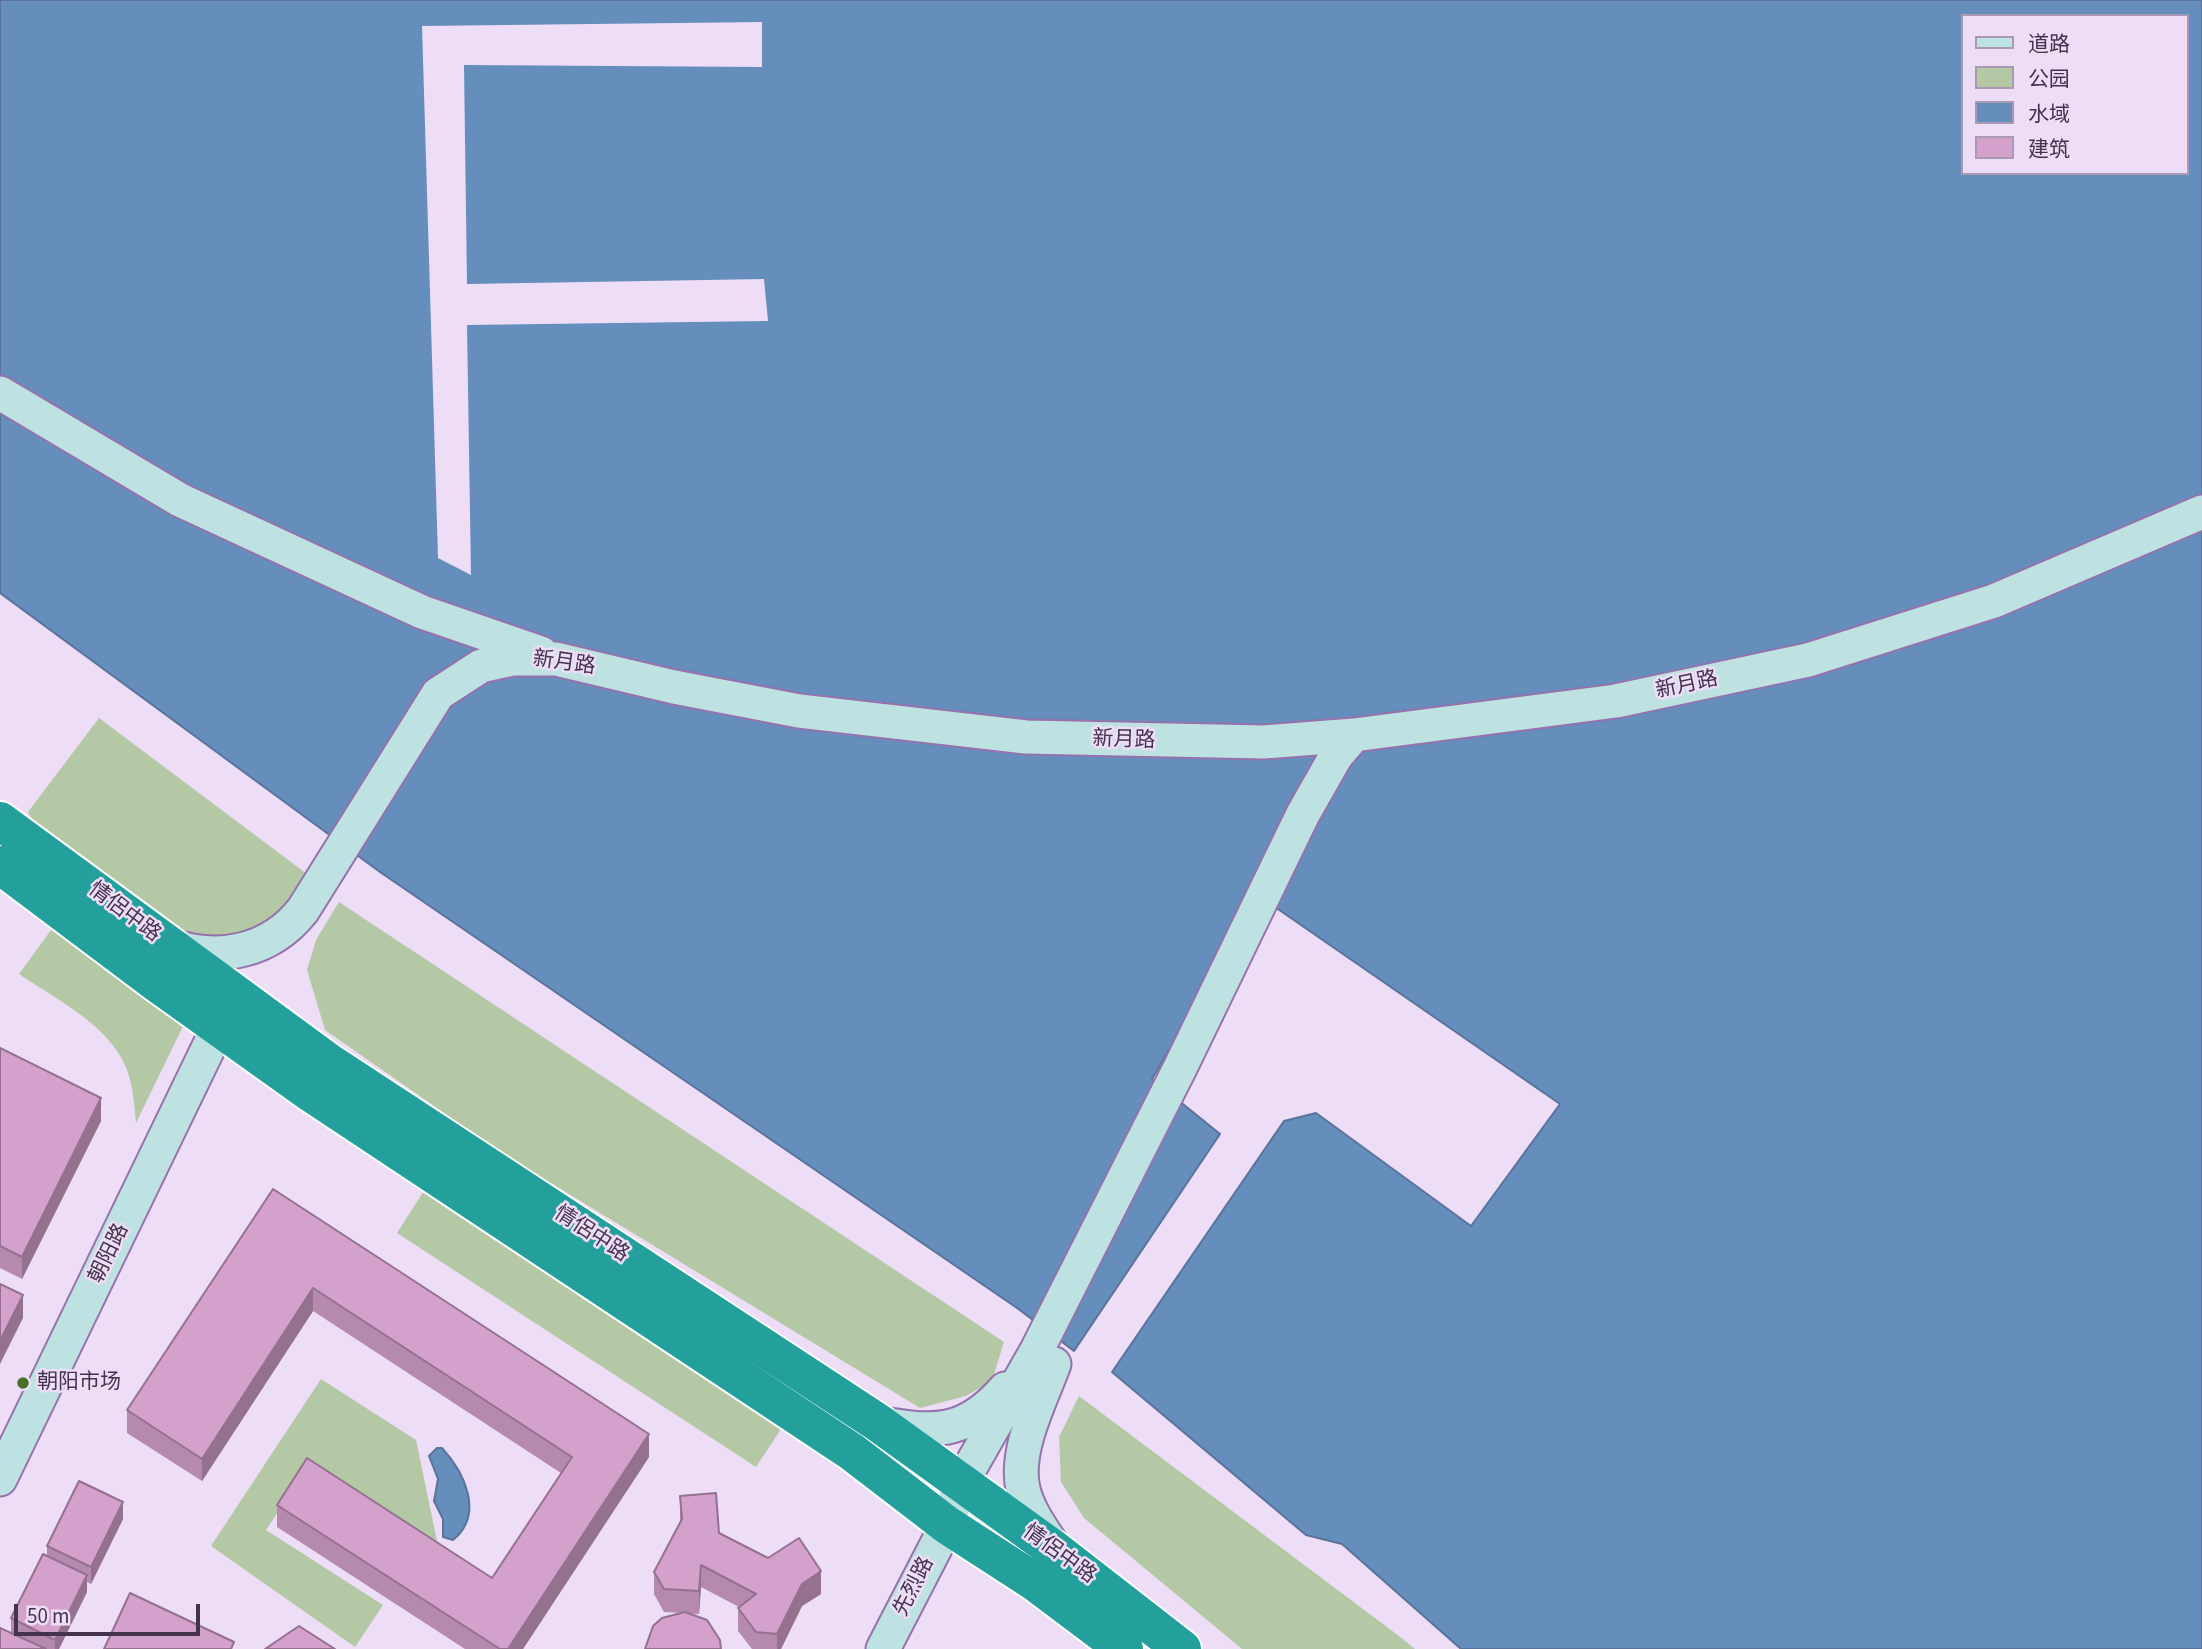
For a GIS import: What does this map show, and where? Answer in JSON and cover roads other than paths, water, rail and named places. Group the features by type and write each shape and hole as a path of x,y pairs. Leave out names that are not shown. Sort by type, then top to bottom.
{"highway":[{"name":"情侶中路","path":"0,821 331,1064 877,1422 970,1492 1056,1551 1182,1649"},
{"name":"情侶中路","path":"0,865 218,1028 311,1093 852,1452 947,1525 1035,1582 1124,1649"}],"street":[{"path":"0,393 180,500 422,612 556,659"},
{"name":"新月路","path":"164,943 212,954 240,951 263,943 296,918 438,694 481,666 513,659 556,659 674,687 799,711 1026,737 1264,742 1354,735 1616,701 1808,660 1994,601 2202,512"},
{"path":"947,1525 970,1492 1045,1358 1216,1043 1328,801 1346,773 1362,758 1384,741 1416,726"},
{"path":"1056,1551 1033,1517 1023,1488 1022,1472 1045,1358 1303,814 1336,756 1354,735"},
{"name":"朝阳路","path":"0,1479 218,1028"},
{"path":"877,1422 922,1431 965,1423 990,1407 1045,1358"},
{"name":"先烈路","path":"883,1649 947,1525"}],"water":[{"path":"0,0 2202,0 2202,1649 1461,1649 1342,1544 1306,1535 1112,1372 1284,1121 1316,1113 1471,1226 1560,1104 1259,896 1152,1079 1220,1134 1074,1351 1017,1308 380,872 0,593"},
{"path":"437,1448 442,1448 450,1458 468,1493 468,1518 463,1530 453,1540 443,1537 443,1519 434,1501 438,1479 429,1456"}],"place":[{"name":"朝阳市场","path":"23,1383"}]}
